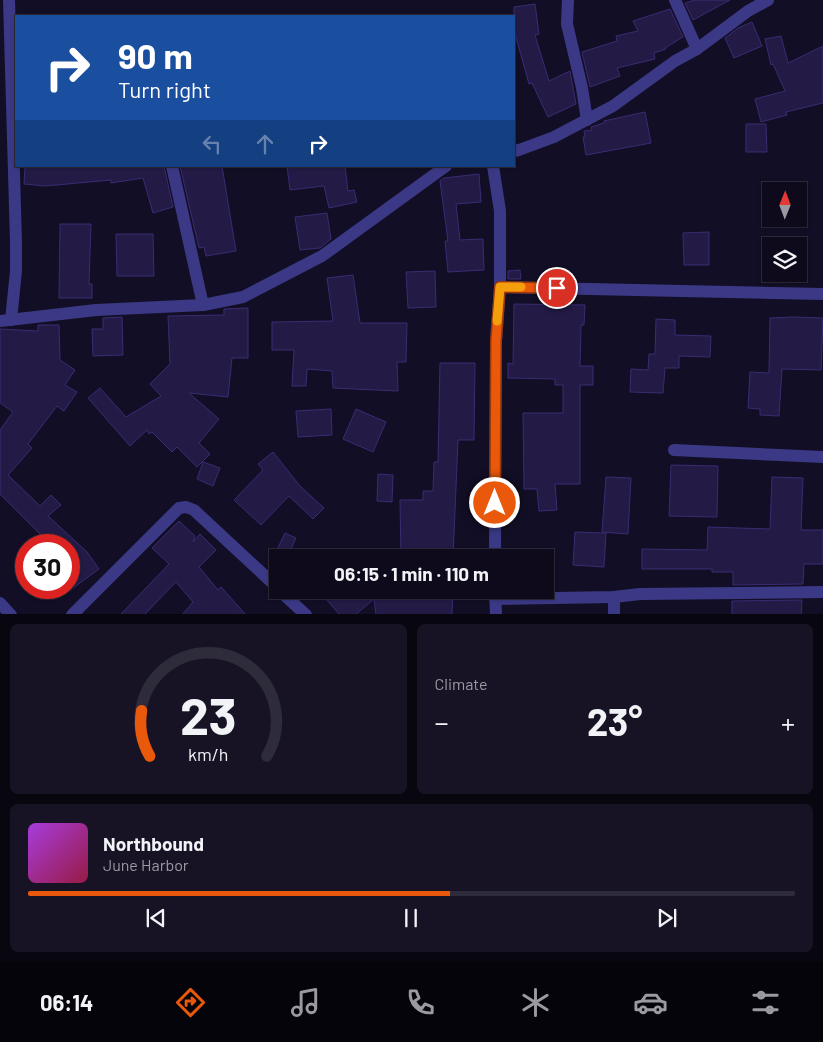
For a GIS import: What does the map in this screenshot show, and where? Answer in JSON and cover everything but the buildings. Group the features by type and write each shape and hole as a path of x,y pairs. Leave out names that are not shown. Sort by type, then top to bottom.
{"street":[{"path":"9,0 16,271 6,320 96,310 203,305 244,296 322,256 445,167"},
{"path":"568,0 567,24 582,88 586,120"},
{"path":"675,0 697,49"},
{"path":"515,150 554,137 613,106 676,61 697,49 748,11 768,0"},
{"path":"172,167 203,305"},
{"path":"493,167 500,211 500,287 496,341 495,549"},
{"path":"500,287 823,294"},
{"path":"674,450 823,457"},
{"path":"72,614 179,508 186,507 194,510 269,581"},
{"path":"554,595 614,597 640,594 823,592"},
{"path":"614,597 614,614"},
{"path":"289,599 306,614"},
{"path":"495,599 496,614"},
{"path":"0,603 11,614"}],"slow traffic":[{"path":"497,321 500,287 521,287"}],"route":[{"path":"495,503 496,341 500,287 557,288"}]}
